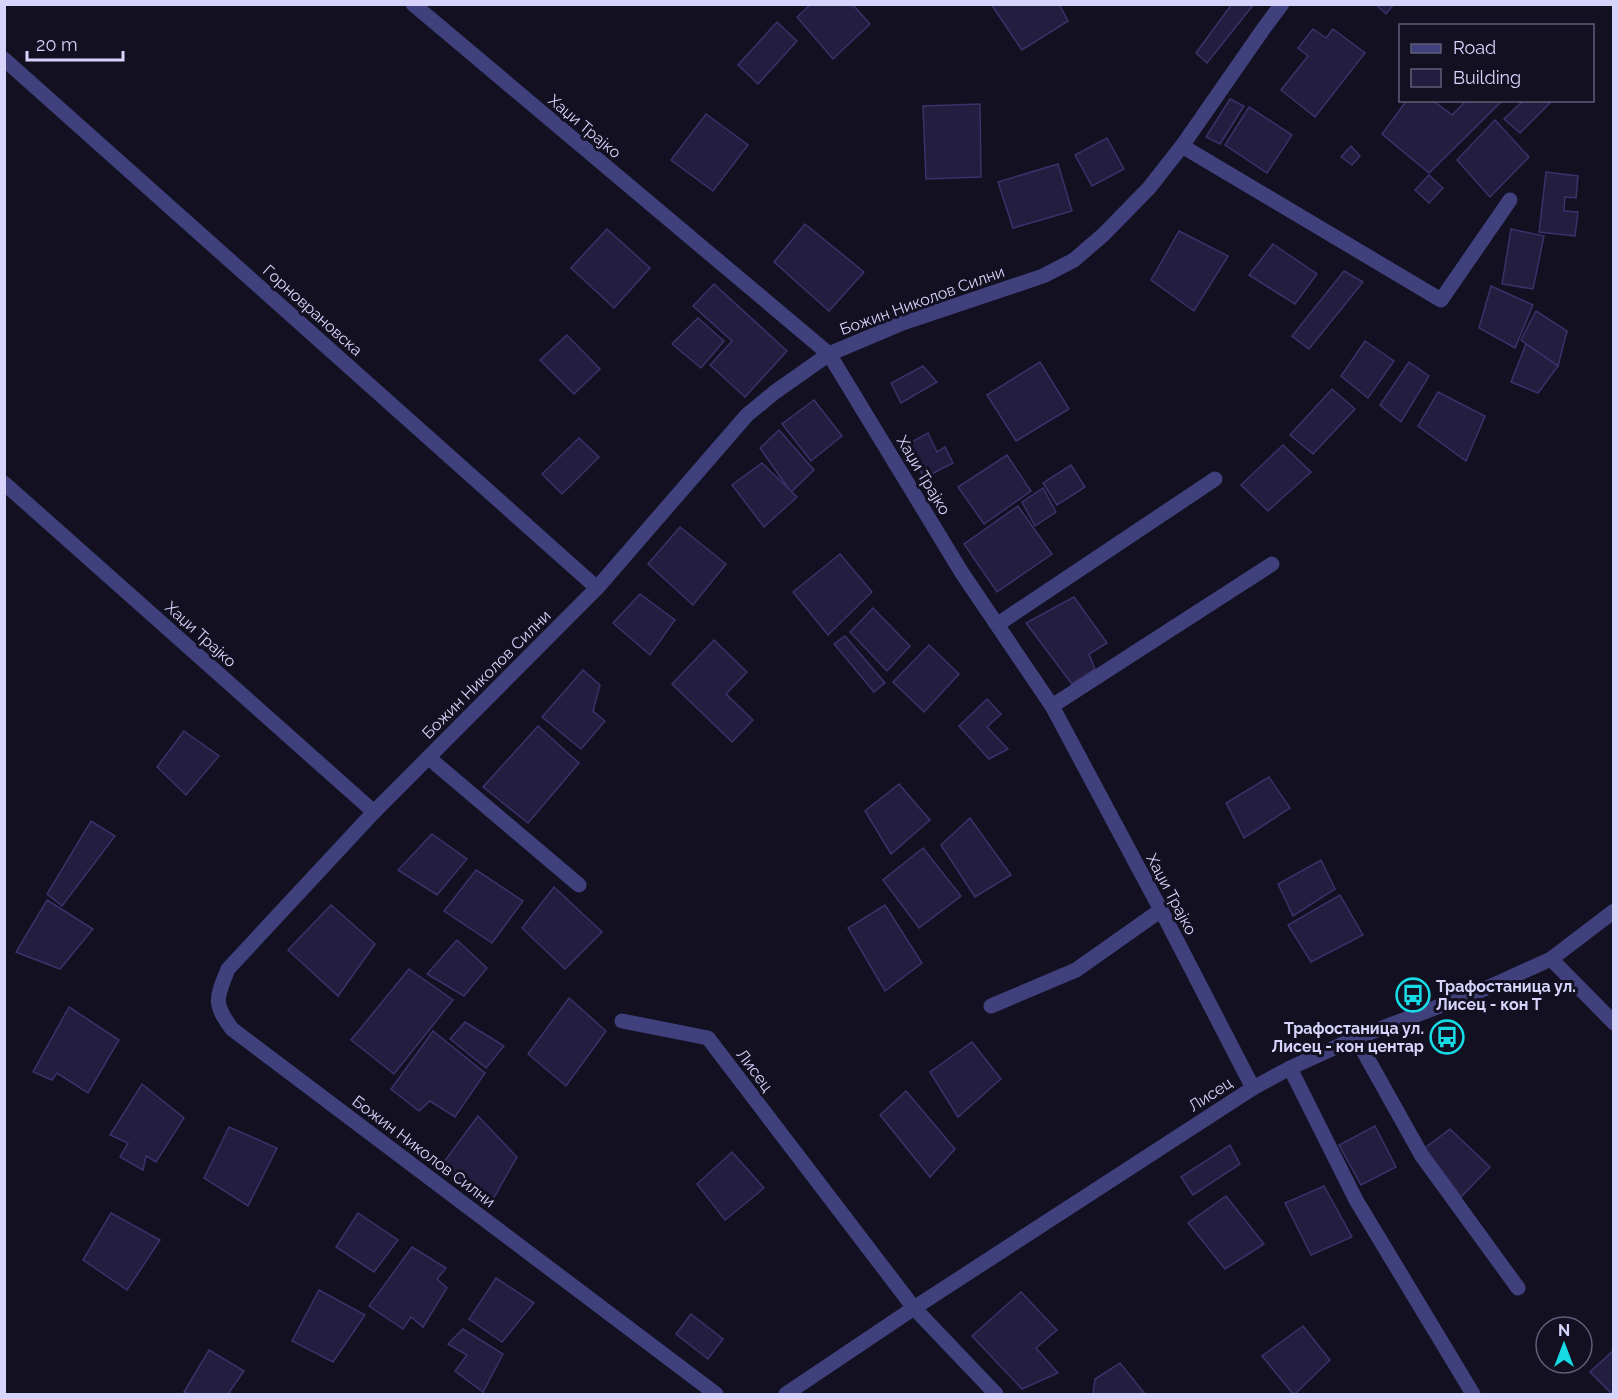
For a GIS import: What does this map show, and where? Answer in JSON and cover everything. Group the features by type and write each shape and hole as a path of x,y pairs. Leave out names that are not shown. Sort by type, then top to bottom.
{"street":[{"name":"Хаџи Трајко","path":"413,4 829,354 962,573 1052,706 1253,1088"},
{"name":"Божин Николов Силни","path":"716,1395 232,1029 219,1012 219,993 228,969 374,812 597,588 747,415 829,354 900,324 1043,276 1074,260 1103,235 1149,188 1182,146 1282,4"},
{"name":"Горноврановска","path":"4,59 597,588"},
{"path":"1182,146 1441,300 1510,200"},
{"path":"998,624 1215,479"},
{"name":"Хаџи Трајко","path":"4,483 374,812"},
{"path":"1052,706 1272,564"},
{"path":"429,758 579,885"},
{"path":"991,1006 1076,970 1161,910"},
{"name":"Лисец","path":"786,1395 914,1308 1253,1088 1290,1068 1356,1038 1487,988 1551,959 1614,911"},
{"path":"1551,959 1614,1023"},
{"name":"Лисец","path":"622,1021 708,1038 914,1308 996,1395"},
{"path":"1356,1038 1422,1156 1518,1288"},
{"path":"1290,1068 1356,1200 1473,1395"}],"building":[{"path":"811,4 852,4 870,24 833,59 797,17"},
{"path":"991,4 1059,4 1068,21 1022,50"},
{"path":"1232,4 1254,4 1207,63 1196,53"},
{"path":"1375,4 1394,4 1386,14"},
{"path":"777,22 797,41 758,84 738,65"},
{"path":"1313,29 1326,38 1333,29 1365,53 1315,117 1281,90 1308,56 1298,48"},
{"path":"1230,99 1244,106 1220,144 1206,137"},
{"path":"1406,102 1435,102 1452,115 1465,102 1501,102 1429,173 1382,134"},
{"path":"1522,102 1551,102 1520,133 1504,119"},
{"path":"980,104 981,177 926,179 923,106"},
{"path":"1249,107 1292,135 1267,173 1225,145"},
{"path":"706,114 748,145 713,191 671,160"},
{"path":"1495,120 1529,157 1490,197 1457,160"},
{"path":"1107,138 1124,169 1092,186 1075,155"},
{"path":"1351,146 1360,156 1352,165 1341,157"},
{"path":"1058,164 1072,211 1013,228 998,182"},
{"path":"1546,172 1578,176 1576,198 1565,197 1564,211 1578,212 1575,236 1539,232"},
{"path":"1429,175 1443,188 1429,203 1415,190"},
{"path":"805,224 864,272 829,311 774,262"},
{"path":"607,229 650,268 614,308 571,268"},
{"path":"1511,229 1544,236 1533,289 1502,284"},
{"path":"1179,231 1228,256 1194,311 1151,280"},
{"path":"1273,244 1317,274 1295,304 1249,275"},
{"path":"1344,271 1363,282 1309,349 1292,336"},
{"path":"714,284 787,351 745,397 710,365 732,341 693,306"},
{"path":"1491,286 1533,305 1515,348 1479,328"},
{"path":"1536,311 1567,331 1558,366 1521,340"},
{"path":"698,318 724,341 701,368 672,344"},
{"path":"567,335 600,369 574,394 540,360"},
{"path":"1365,341 1394,361 1368,398 1341,376"},
{"path":"1526,344 1558,366 1538,393 1511,382"},
{"path":"1040,362 1069,409 1016,441 987,395"},
{"path":"1409,362 1429,376 1401,422 1380,405"},
{"path":"923,366 937,382 901,403 891,383"},
{"path":"1332,389 1355,409 1313,454 1290,435"},
{"path":"1438,392 1485,416 1466,461 1418,426"},
{"path":"814,400 842,436 811,461 782,424"},
{"path":"779,430 814,470 791,492 760,448"},
{"path":"928,433 937,452 945,447 953,463 924,478 908,444"},
{"path":"579,438 599,457 562,494 542,474"},
{"path":"1283,445 1311,472 1268,511 1241,485"},
{"path":"1007,455 1031,491 984,524 958,487"},
{"path":"762,463 797,497 764,527 732,485"},
{"path":"1071,465 1085,487 1057,505 1043,483"},
{"path":"1043,488 1056,512 1035,526 1022,502"},
{"path":"1018,506 1052,554 997,592 964,544"},
{"path":"680,527 726,564 693,605 648,564"},
{"path":"840,554 872,592 828,635 793,592"},
{"path":"640,594 675,620 650,655 613,623"},
{"path":"1074,597 1107,643 1089,654 1095,669 1072,684 1026,623"},
{"path":"873,608 910,646 887,671 850,632"},
{"path":"845,636 885,683 874,692 834,644"},
{"path":"714,640 747,672 726,694 753,720 732,742 672,684"},
{"path":"929,645 959,674 924,712 893,682"},
{"path":"583,670 600,685 593,711 605,721 581,749 542,717"},
{"path":"987,699 1001,714 987,727 1008,749 989,759 959,726"},
{"path":"538,726 579,763 528,823 483,787"},
{"path":"184,731 219,756 186,795 157,767"},
{"path":"1269,777 1290,808 1244,838 1226,803"},
{"path":"899,784 930,820 891,854 865,811"},
{"path":"970,818 1011,875 975,897 941,845"},
{"path":"91,821 115,836 62,906 47,894"},
{"path":"432,834 467,859 437,895 398,870"},
{"path":"923,848 961,896 919,928 883,880"},
{"path":"1321,860 1335,889 1293,916 1278,884"},
{"path":"476,870 523,901 492,943 444,911"},
{"path":"554,887 602,932 565,969 522,928"},
{"path":"1340,895 1363,935 1311,962 1288,925"},
{"path":"47,900 93,929 60,969 16,952"},
{"path":"331,905 375,944 338,996 288,950"},
{"path":"885,905 922,963 885,991 848,928"},
{"path":"457,940 487,968 464,996 427,974"},
{"path":"409,969 453,1000 394,1074 351,1040"},
{"path":"569,998 606,1031 566,1086 528,1054"},
{"path":"69,1007 119,1040 88,1093 57,1073 52,1080 33,1072"},
{"path":"465,1022 504,1046 486,1068 450,1039"},
{"path":"433,1031 485,1073 455,1117 430,1101 419,1111 391,1089"},
{"path":"972,1042 1001,1079 958,1117 930,1072"},
{"path":"142,1084 184,1118 156,1162 146,1156 143,1170 120,1157 128,1143 110,1135"},
{"path":"906,1091 955,1149 930,1177 880,1115"},
{"path":"478,1116 517,1157 492,1201 441,1166"},
{"path":"1375,1126 1396,1167 1361,1185 1339,1145"},
{"path":"229,1127 277,1148 248,1206 204,1178"},
{"path":"1450,1129 1490,1167 1461,1197 1425,1148"},
{"path":"1230,1145 1240,1164 1193,1195 1181,1177"},
{"path":"732,1152 764,1188 725,1220 697,1184"},
{"path":"1324,1186 1352,1237 1311,1255 1285,1203"},
{"path":"1226,1196 1264,1244 1225,1269 1188,1223"},
{"path":"111,1213 160,1240 127,1290 83,1260"},
{"path":"358,1213 398,1240 374,1272 336,1247"},
{"path":"412,1247 446,1268 437,1279 447,1288 423,1327 411,1317 403,1329 369,1306"},
{"path":"496,1278 534,1303 502,1342 469,1319"},
{"path":"319,1290 365,1315 333,1362 292,1341"},
{"path":"1021,1292 1057,1330 1036,1348 1058,1373 1022,1389 972,1336"},
{"path":"691,1314 723,1339 708,1359 676,1334"},
{"path":"1303,1326 1330,1360 1293,1394 1262,1356"},
{"path":"463,1329 503,1354 483,1392 455,1371 467,1355 448,1344"},
{"path":"209,1350 244,1371 228,1394 184,1392"},
{"path":"1614,1350 1614,1394 1593,1375 1594,1368"},
{"path":"1120,1363 1145,1394 1093,1394 1095,1379"}],"place":[{"name":"Трафостаница ул. Лисец - кон Т","path":"1413,995"},
{"name":"Трафостаница ул. Лисец - кон центар","path":"1447,1037"}]}
